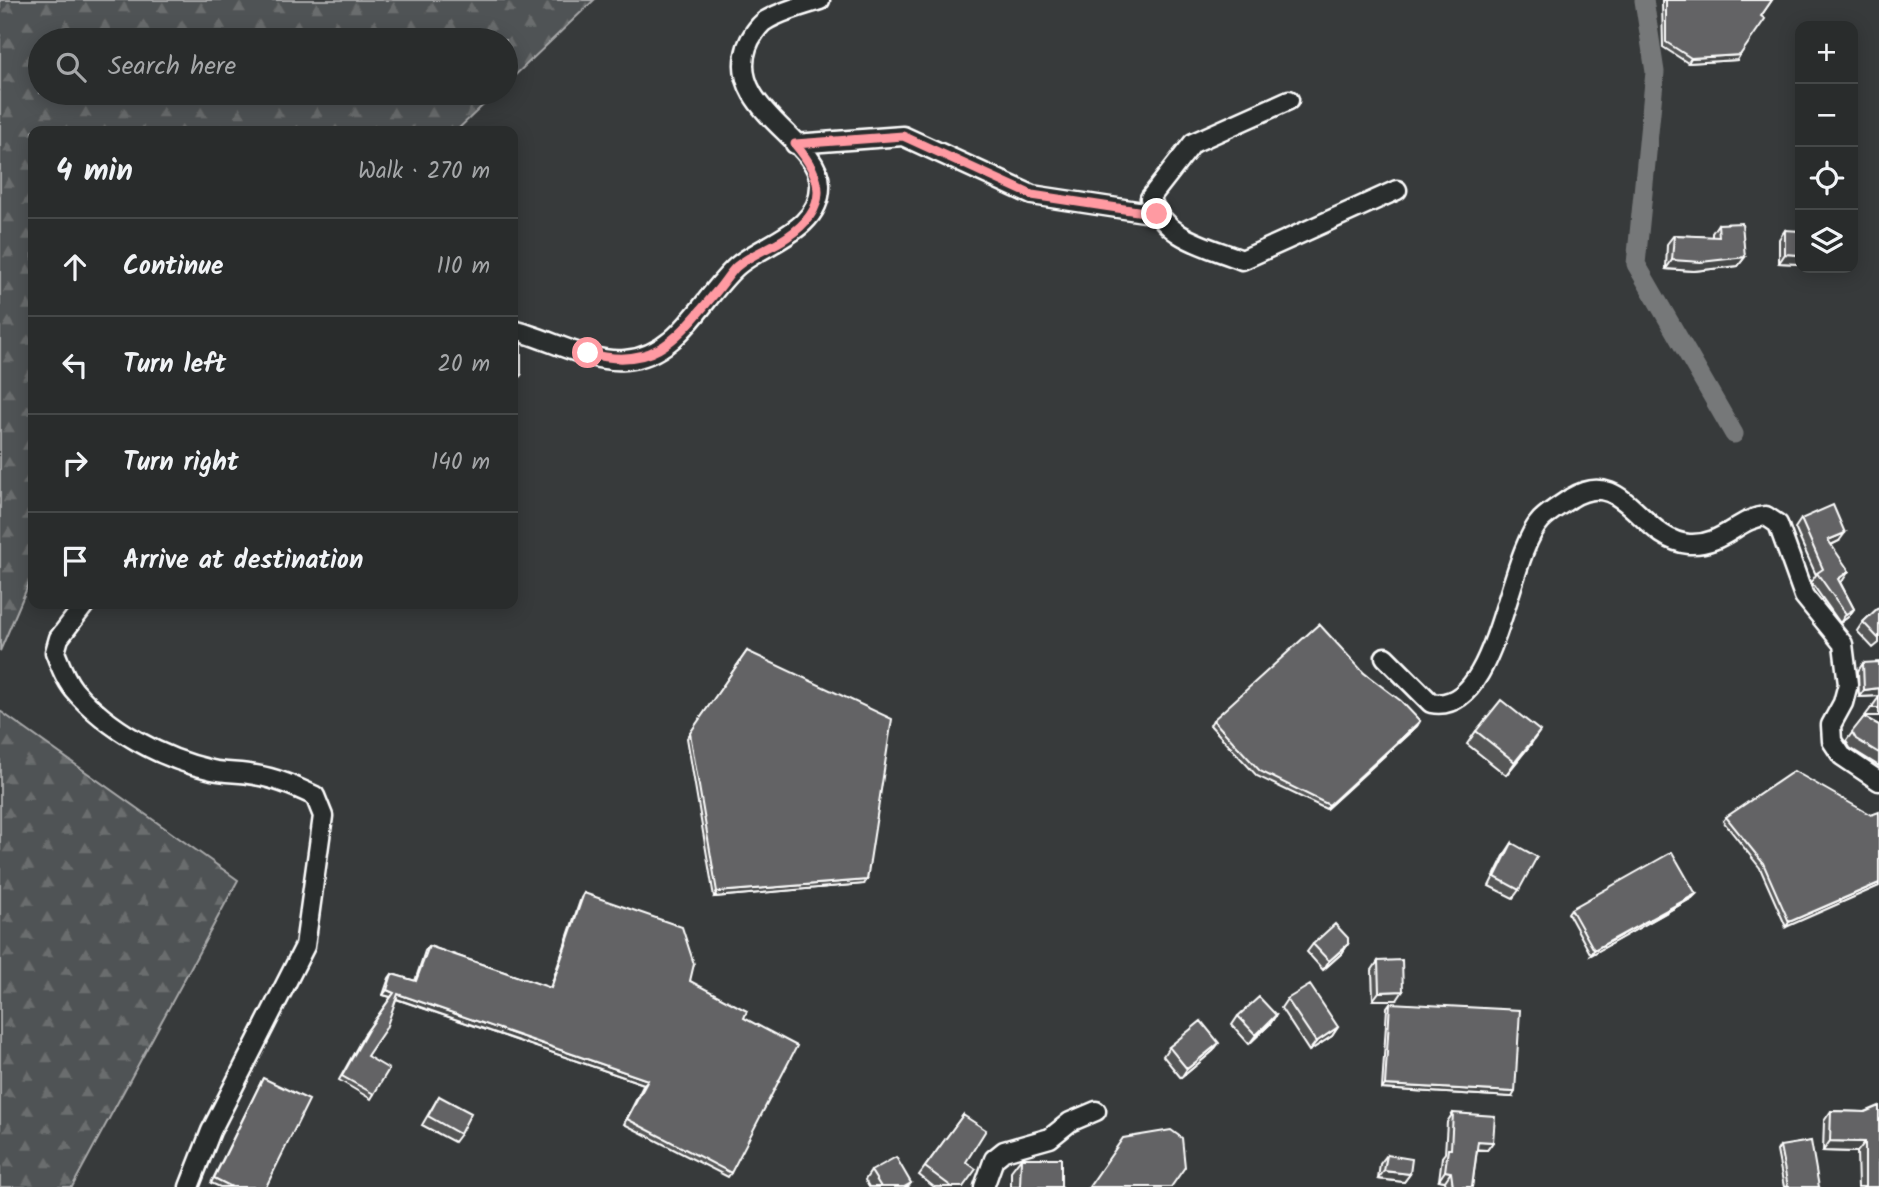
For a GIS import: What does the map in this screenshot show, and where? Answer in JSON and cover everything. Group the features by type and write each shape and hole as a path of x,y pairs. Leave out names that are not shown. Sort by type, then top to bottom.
{"street":[{"path":"518,332 606,358 625,360 653,354 680,332 736,268 800,226 814,206 820,185 813,166 758,102 744,80 743,60 749,41 764,22 820,0"},
{"path":"1289,100 1193,144 1150,198 1157,214 1175,234 1242,260 1397,190"},
{"path":"795,144 903,136 1032,195 1157,214"},
{"path":"1385,657 1432,703 1441,705 1461,698 1474,683 1493,646 1521,552 1531,533 1553,510 1589,489 1613,492 1659,533 1685,544 1713,542 1758,517 1766,516 1777,524 1804,596 1843,644 1848,684 1843,703 1831,725 1832,741 1842,756 1879,781"},
{"path":"81,609 59,638 55,652 74,690 101,714 134,739 175,760 214,771 256,775 293,785 315,796 323,816 305,946 211,1131 189,1187"},
{"path":"984,1187 994,1159 1004,1151 1050,1138 1070,1122 1096,1111"}],"green space":[{"path":"0,0 594,0 518,73 518,28 28,28 28,105 483,105 461,126 28,126 28,586 0,651"},
{"path":"0,711 238,880 72,1187 0,1187"}],"building":[{"path":"1666,0 1772,0 1761,16 1765,19 1740,55 1691,58 1666,42"},
{"path":"1742,223 1745,257 1701,262 1672,260 1674,235 1719,237 1718,224"},
{"path":"1785,230 1795,231 1795,255 1785,254"},
{"path":"518,341 521,341 521,375 518,375"},
{"path":"1833,505 1845,533 1828,540 1849,571 1838,579 1854,609 1846,614 1817,573 1823,569 1801,519"},
{"path":"1879,607 1879,639 1863,622"},
{"path":"1319,624 1364,673 1401,701 1420,721 1329,805 1260,771 1213,720"},
{"path":"747,651 892,719 867,880 717,892 690,733"},
{"path":"1879,662 1879,688 1864,690 1863,663"},
{"path":"1879,697 1879,708 1871,708"},
{"path":"1501,700 1540,731 1515,762 1476,731"},
{"path":"1864,717 1879,725 1879,753 1856,739 1852,732"},
{"path":"1794,771 1871,815 1879,812 1879,883 1789,922 1763,863 1726,817"},
{"path":"1512,843 1537,857 1519,890 1495,877"},
{"path":"1672,852 1696,894 1594,950 1571,909"},
{"path":"584,893 682,927 694,964 690,981 747,1011 744,1018 797,1046 731,1173 627,1119 648,1080 398,994 386,1028 367,1056 389,1069 374,1094 342,1076 368,1030 394,993 387,990 392,974 416,981 429,946 551,988"},
{"path":"1335,924 1348,938 1348,944 1329,961 1313,944"},
{"path":"1402,960 1403,991 1379,992 1378,961"},
{"path":"1310,985 1338,1027 1316,1042 1287,999"},
{"path":"1259,997 1276,1015 1256,1035 1238,1016"},
{"path":"1390,1003 1520,1010 1515,1092 1385,1085"},
{"path":"1201,1021 1219,1043 1187,1069 1169,1047"},
{"path":"263,1078 309,1100 266,1187 232,1187 214,1178"},
{"path":"439,1096 471,1113 460,1134 428,1116"},
{"path":"1879,1106 1879,1187 1865,1187 1865,1142 1830,1141 1831,1111 1865,1112"},
{"path":"1453,1113 1495,1116 1493,1142 1478,1141 1472,1187 1453,1187 1451,1172 1445,1171 1448,1149 1451,1149"},
{"path":"963,1115 986,1130 966,1162 976,1169 963,1187 952,1187 925,1167"},
{"path":"1171,1130 1182,1138 1185,1167 1171,1187 1089,1187 1123,1138"},
{"path":"1811,1141 1819,1187 1788,1187 1780,1146"},
{"path":"1387,1155 1412,1159 1410,1174 1384,1171"},
{"path":"896,1157 911,1183 904,1187 881,1187 871,1171"},
{"path":"1021,1158 1061,1158 1061,1187 1020,1187"}],"waterway":[{"path":"1644,0 1655,72 1636,264 1734,434"}],"route":[{"path":"588,353 625,360 653,354 680,332 736,268 800,226 814,206 820,185 813,166 795,144 903,136 1032,195 1157,214"}]}
